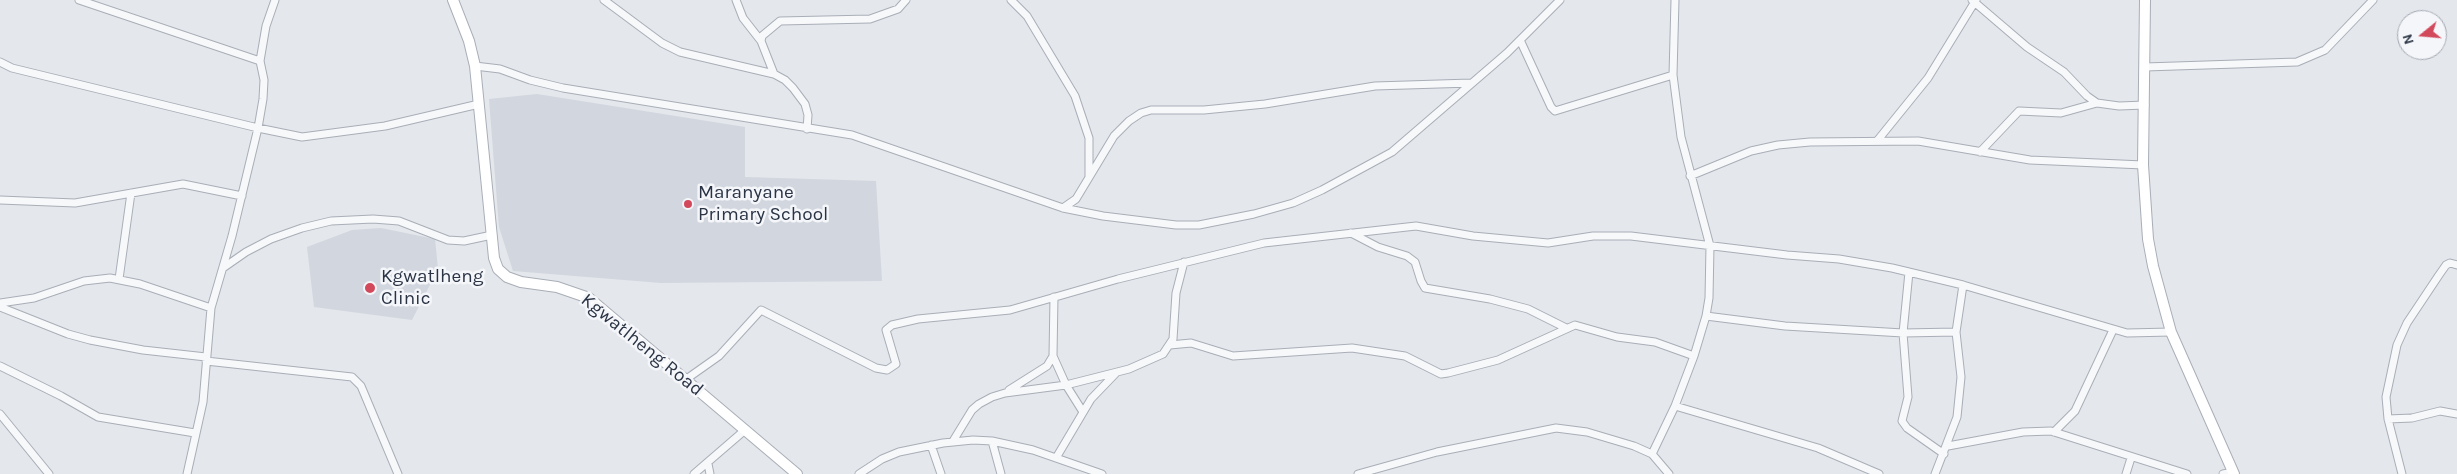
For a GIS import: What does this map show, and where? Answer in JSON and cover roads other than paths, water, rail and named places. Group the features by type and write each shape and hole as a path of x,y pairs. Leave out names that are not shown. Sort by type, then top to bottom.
{"street":[{"path":"79,0 260,61"},
{"path":"187,474 203,402 211,308 242,196 258,128 263,89 260,61 266,26 275,0"},
{"name":"Kgwatlheng Road","path":"453,0 470,41 475,66 496,264 507,277 521,282 574,291 588,298 797,474"},
{"path":"604,0 657,40 680,52 774,74 794,88 805,104 808,115 807,129"},
{"path":"736,0 743,18 760,41 774,74"},
{"path":"760,41 762,36 784,20 870,19 898,9 906,0"},
{"path":"1010,0 1027,16 1038,32 1075,96 1089,138 1091,154 1089,178"},
{"path":"475,66 500,69 530,80 563,88 857,137 1063,208 1103,216 1176,225 1199,225 1254,214 1293,203 1322,190 1392,152 1520,40 1560,0"},
{"path":"1652,454 1675,406 1694,356 1706,316 1710,246 1681,137 1673,75 1675,0"},
{"path":"2146,0 2143,165 2148,239 2171,332 2230,473"},
{"path":"2145,67 2297,62 2325,50 2373,0"},
{"path":"1877,141 1928,78 1974,1 2027,47 2064,72 2087,96 2097,103"},
{"path":"1520,40 1551,107 1555,111 1673,75"},
{"path":"0,62 12,68 302,137 324,136 425,118 479,104"},
{"path":"1063,208 1076,199 1114,136 1129,121 1141,113 1151,110 1204,110 1266,104 1375,86 1472,83"},
{"path":"1980,152 2019,111 2061,113 2097,103 2119,106 2145,105"},
{"path":"1690,176 1751,152 1778,145 1877,141 1918,141 2052,162 2143,165"},
{"path":"0,200 75,203 183,184 242,196"},
{"path":"118,279 131,193"},
{"path":"223,268 246,252 271,239 302,228 331,221 373,219 399,221 448,240 464,241 492,235"},
{"path":"685,380 719,356 761,310 876,368 887,370 896,364 886,330 888,327 918,319 1010,310 1184,262 1264,243 1416,226 1473,236 1548,243 1593,236 1630,236 1839,259 1909,272 1963,285 2113,330 2127,333 2171,332"},
{"path":"1351,233 1378,247 1407,256 1415,262 1420,281 1425,288 1490,299 1528,309 1566,328"},
{"path":"1005,392 1066,385 1117,372 1158,357 1170,345 1174,334 1176,292 1184,262"},
{"path":"2402,474 2388,419 2386,397 2397,345 2407,323 2439,275 2450,263 2457,265"},
{"path":"1909,272 1903,333 1908,397 1902,421 1903,424 1944,454"},
{"path":"0,305 34,298 84,281 118,279 140,284 211,308"},
{"path":"1935,474 1948,446 1957,417 1961,377 1956,332 1963,285"},
{"path":"1054,297 1053,356 1066,385 1083,412"},
{"path":"0,305 68,334 90,340 143,350 352,377 361,386 398,474"},
{"path":"1706,316 1784,326 1903,333 1956,332"},
{"path":"1170,345 1191,342 1233,356 1352,348 1405,356 1441,374 1498,360 1547,339 1566,328 1582,326 1617,337 1655,342 1694,356"},
{"path":"2054,432 2075,411 2113,330"},
{"path":"953,441 966,418 979,404 1005,392 1047,366 1053,356"},
{"path":"0,366 61,396 98,417 195,433"},
{"path":"1056,458 1091,399 1117,372"},
{"path":"1675,406 1818,448 1879,474"},
{"path":"2388,419 2412,418 2440,411 2457,414"},
{"path":"0,414 49,474"},
{"path":"1358,474 1437,452 1556,428 1587,432 1652,454 1668,473"},
{"path":"694,474 708,464 745,430"},
{"path":"1948,446 2023,432 2054,432 2131,458 2187,474"},
{"path":"859,474 882,459 899,452 953,441 992,441 1056,458 1102,474"},
{"path":"992,441 1001,474"},
{"path":"932,445 941,474"},
{"path":"2126,474 2131,458"},
{"path":"708,464 710,474"}],"place":[{"name":"Maranyane Primary School","path":"688,204"},
{"name":"Kgwatlheng Clinic","path":"370,288"}]}
